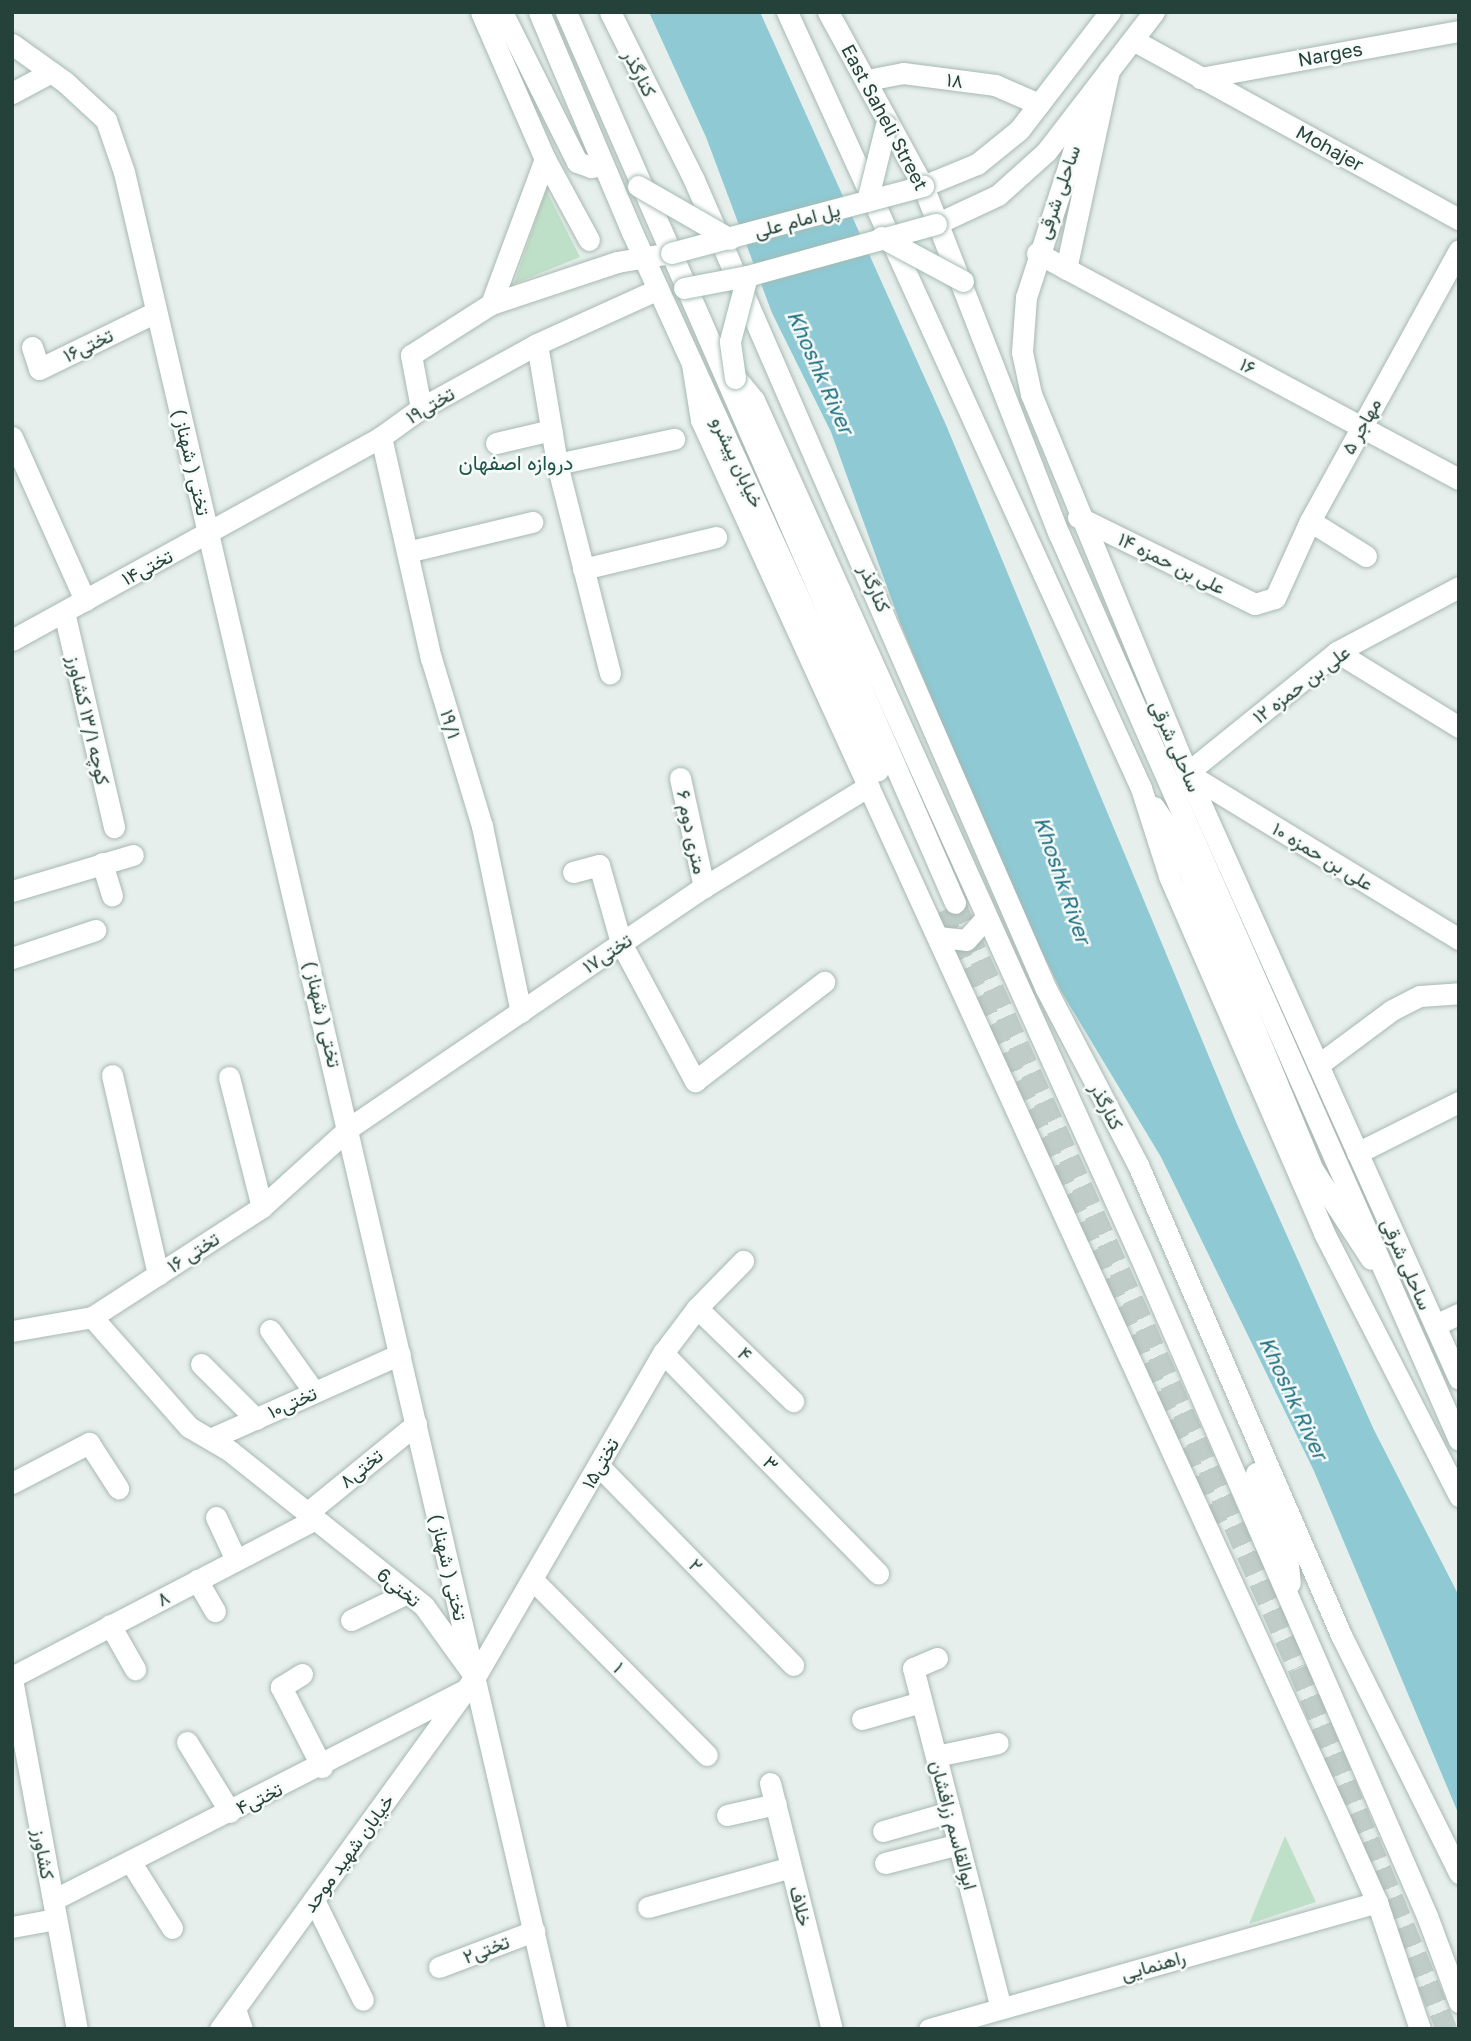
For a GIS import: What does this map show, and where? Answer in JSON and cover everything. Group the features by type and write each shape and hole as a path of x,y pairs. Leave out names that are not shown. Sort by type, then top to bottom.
{"street":[{"path":"481,12 545,159 589,240"},
{"path":"502,12 577,162 591,167 603,165"},
{"name":"خیابان پیشرو","path":"539,12 643,257 948,907 716,355 638,186 566,12"},
{"name":"کنارگذر","path":"610,12 694,180 1046,989 1138,1166"},
{"path":"787,12 1141,788 1169,876 1324,1233 1459,1496"},
{"name":"East Saheli Street","path":"828,12 867,80 887,125 923,186 936,224"},
{"name":"پل امام علی","path":"421,408 411,355 491,304 643,257 730,239 923,186 977,164 1019,130 1110,12"},
{"name":"پل امام علی","path":"658,289 684,288 747,276 936,224 998,195 1046,152 1154,12"},
{"name":"Narges","path":"1200,78 1459,31"},
{"name":"Mohajer","path":"1133,40 1459,219"},
{"name":"تختی ( شهناز )","path":"12,44 51,72 106,120 124,172 349,1128 416,1424 469,1684 534,1931 556,2029"},
{"path":"1066,270 1110,70"},
{"path":"12,93 51,72"},
{"name":"۱۸","path":"867,80 903,73 995,85 1039,104"},
{"name":"ساحلی شرقی","path":"1092,93 1037,254 1026,296 1022,352 1031,394 1078,517 1187,773 1459,1379"},
{"path":"867,201 887,125"},
{"path":"491,304 545,159"},
{"path":"638,186 730,239"},
{"name":"ساحلی شرقی","path":"936,224 963,281 1059,534 1459,1440"},
{"path":"881,237 963,281"},
{"name":"۵ مهاجر","path":"1267,603 1275,598 1310,521 1459,250"},
{"name":"۱۶","path":"1037,254 1459,479"},
{"path":"735,377 730,341 747,276"},
{"name":"تختی۱۹","path":"209,534 381,437 421,408 537,344 658,289"},
{"name":"تختی۱۶","path":"32,347 39,369 156,312"},
{"path":"537,344 558,464 610,673"},
{"path":"716,355 754,400 1293,1605 1427,1916 1459,2002"},
{"path":"692,364 701,420 1377,1902 1420,2029"},
{"path":"496,443 552,430"},
{"path":"12,437 85,600"},
{"name":"۱۹/۱","path":"381,437 431,658 482,826 521,1012"},
{"path":"558,464 674,439"},
{"name":"۱۴ علی بن حمزه","path":"1078,517 1255,604 1267,603"},
{"path":"1310,521 1366,556"},
{"path":"407,552 532,522"},
{"name":"تختی۱۴","path":"12,640 209,534"},
{"path":"583,569 716,537"},
{"name":"۱۲ علی بن حمزه","path":"1187,773 1337,652 1459,587"},
{"name":"کوچه ۱۳/۱ کشاورز","path":"64,612 114,827"},
{"path":"1337,652 1459,727"},
{"name":"۱۰ علی بن حمزه","path":"1187,773 1459,939"},
{"name":"۶ متری دوم","path":"680,778 704,887"},
{"name":"تختی۱۷","path":"349,1128 704,887 869,786"},
{"path":"1141,788 1178,844 1313,1170 1354,1237 1393,1288"},
{"path":"12,891 133,855"},
{"path":"102,863 112,895"},
{"path":"573,872 599,865 621,943 695,1081 824,982"},
{"path":"938,937 966,940 986,918"},
{"path":"12,958 95,930"},
{"path":"952,970 972,951 999,946"},
{"path":"1318,1065 1392,1010 1420,996 1459,993"},
{"path":"111,1075 158,1275"},
{"path":"229,1077 262,1207"},
{"path":"1357,1153 1459,1102"},
{"name":"تختی ۱۶","path":"12,1331 92,1317 262,1207 349,1128"},
{"path":"1138,1166 1153,1234 1258,1478 1287,1556 1293,1605"},
{"path":"1138,1166 1341,1635 1459,1873"},
{"name":"تختی۱۵","path":"469,1684 663,1353 698,1308 743,1261"},
{"name":"۴","path":"698,1308 793,1401"},
{"path":"1435,1325 1459,1314"},
{"name":"6تختی","path":"92,1317 189,1427 210,1439 424,1606 469,1684"},
{"path":"270,1330 314,1392"},
{"name":"۳","path":"663,1353 878,1573"},
{"name":"تختی۱۰","path":"210,1439 400,1354"},
{"path":"201,1364 256,1419"},
{"name":"تختی۸","path":"311,1516 416,1424"},
{"path":"12,1483 89,1443 118,1488"},
{"name":"۲","path":"599,1466 793,1665"},
{"name":"۸","path":"12,1678 236,1560 311,1516"},
{"path":"216,1517 236,1560"},
{"name":"۱","path":"531,1578 707,1755"},
{"path":"197,1580 215,1611"},
{"path":"351,1620 407,1593"},
{"path":"110,1625 135,1670"},
{"name":"ابوالقاسم زرافشان","path":"937,1658 913,1668 1001,2008"},
{"path":"302,1674 281,1688 322,1767"},
{"name":"کشاورز","path":"12,1678 77,2029"},
{"name":"تختی۴","path":"12,1927 54,1910 130,1861 322,1767 469,1684"},
{"name":"خیابان شهید موحد","path":"220,2029 238,2019 314,1900 469,1684"},
{"path":"862,1719 921,1702"},
{"path":"187,1742 230,1812"},
{"path":"936,1756 998,1743"},
{"name":"خلاف","path":"727,1815 773,1793 832,2029"},
{"path":"883,1831 950,1812"},
{"path":"886,1863 958,1844"},
{"path":"130,1861 172,1928"},
{"path":"648,1907 791,1867"},
{"path":"314,1900 363,2000"},
{"name":"راهنمایی","path":"929,2029 958,2025 1001,2008 1377,1902"},
{"name":"تختی۲","path":"439,1967 534,1931"}],"green space":[{"path":"546,190 580,257 514,284"},
{"path":"1285,1836 1316,1902 1249,1924"}],"water":[{"name":"Khoshk River","path":"649,12 760,12 946,425 1237,1124 1374,1430 1459,1596 1459,1815 1314,1471 1161,1157 1061,991 1008,882 899,620 831,432 772,313 706,137"}],"tunnel":[{"path":"955,903 1298,1668 1447,2029"},
{"path":"941,911 1221,1531"}],"district":[{"name":"دروازه اصفهان","path":"516,462"}]}
